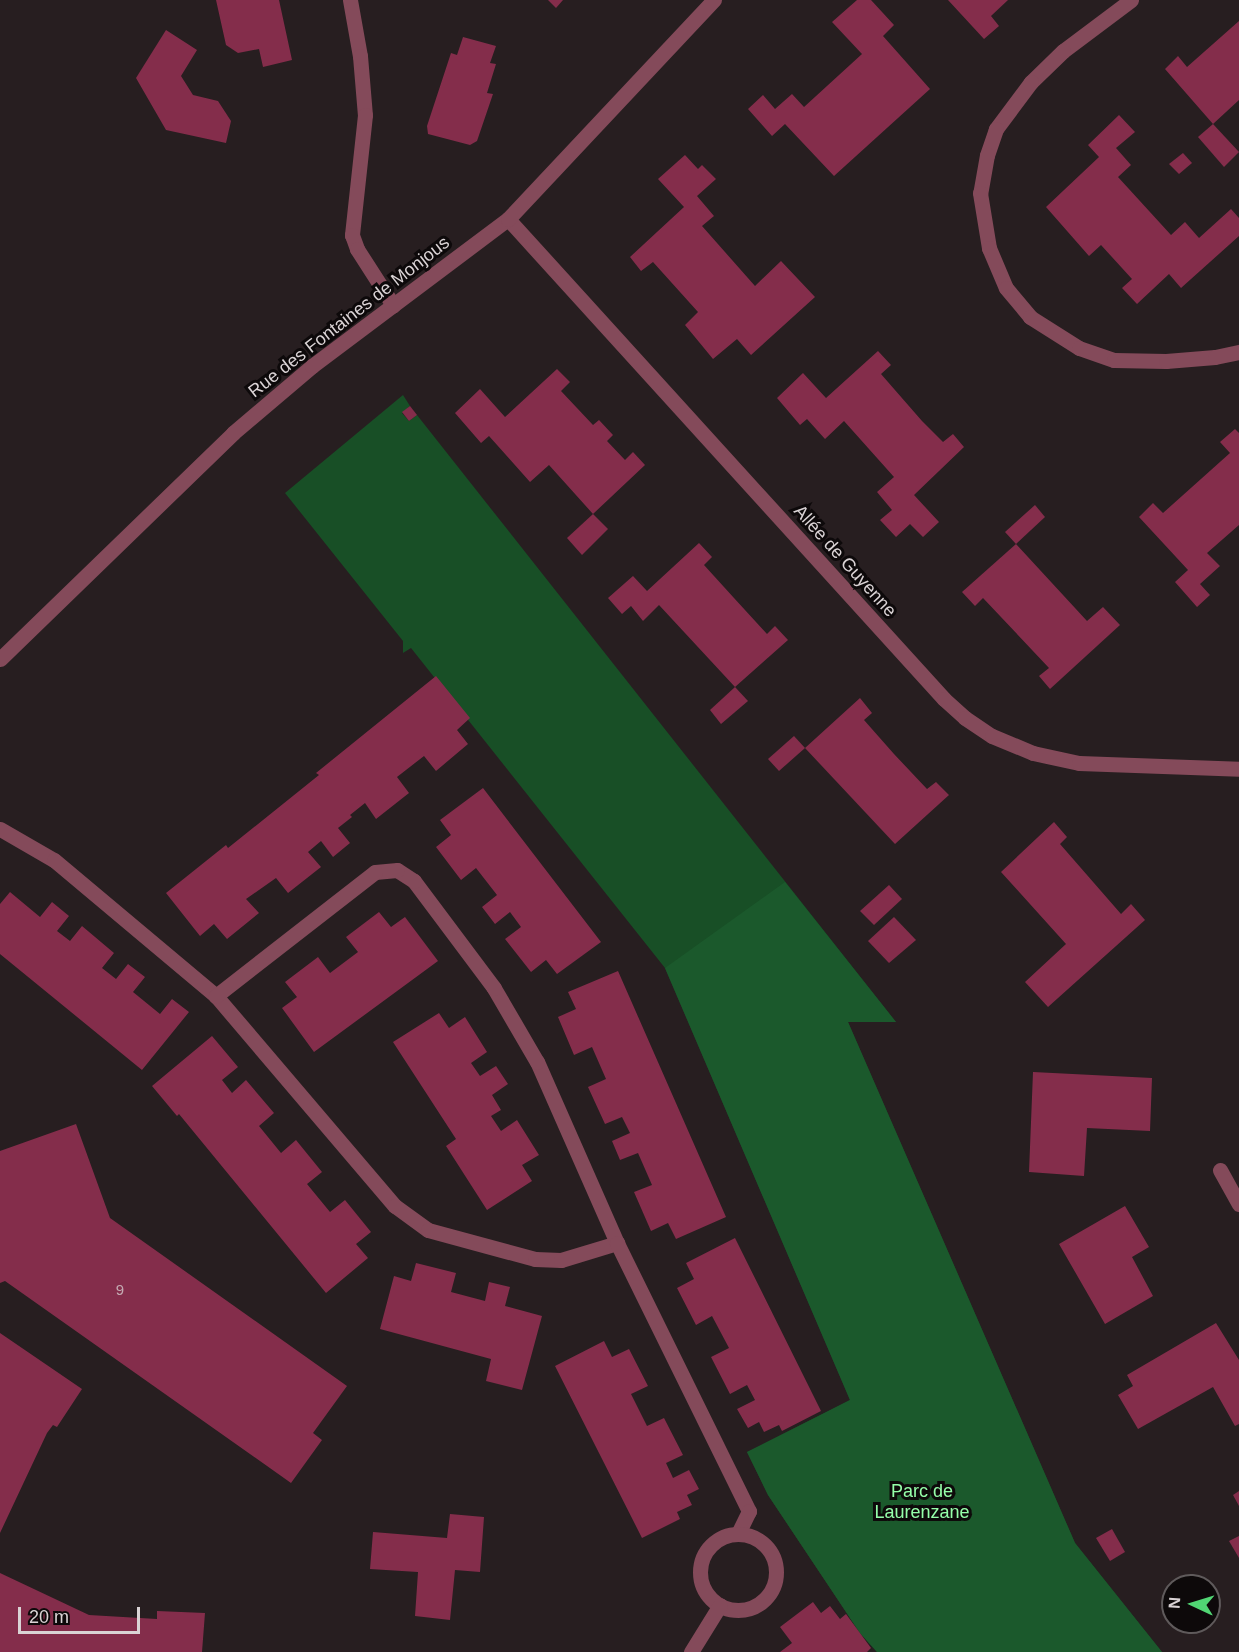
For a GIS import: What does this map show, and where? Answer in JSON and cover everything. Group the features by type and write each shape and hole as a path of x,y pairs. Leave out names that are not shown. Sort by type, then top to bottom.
{"street":[{"path":"350,0 360,56 365,115 352,234 357,249 393,305"},
{"name":"Rue des Fontaines de Monjous","path":"0,659 233,433 312,366 508,219 714,0"},
{"path":"1131,0 1062,51 1031,82 996,129 987,155 980,193 989,248 1006,288 1030,317 1079,348 1114,360 1166,361 1215,357 1239,352"},
{"name":"Allée de Guyenne","path":"508,219 944,699 965,718 992,736 1033,753 1079,763 1239,769"},
{"path":"0,829 54,860 216,996 395,1206 428,1230 535,1259 561,1260 617,1243"},
{"path":"216,996 375,872 397,870 414,880 494,988 537,1062 617,1243 749,1511 738,1534"},
{"path":"1220,1170 1239,1204"},
{"path":"738,1534 751,1536 766,1548 774,1564 776,1576 772,1588 755,1606 731,1610 709,1598 703,1587 700,1563 715,1542 738,1534"},
{"path":"691,1652 720,1605"}],"green space":[{"name":"Parc de Laurenzane","path":"403,395 410,406 402,413 409,421 417,415 896,1022 848,1022 1075,1543 1162,1652 877,1652 860,1633 768,1495 747,1452 850,1400 665,968 411,648 403,653 403,641 285,493"},
{"name":"Parc de Laurenzane","path":"785,882 896,1022 848,1022 1075,1543 1162,1652 877,1652 860,1633 768,1495 747,1452 850,1400 665,968"}],"building":[{"path":"216,0 279,0 292,60 263,67 259,49 238,53 226,45"},
{"path":"548,0 563,0 556,8"},
{"path":"857,0 871,0 894,25 883,36 930,89 834,176 785,124 772,136 748,109 763,95 775,109 792,94 804,107 862,54 832,22"},
{"path":"948,0 1008,0 991,16 999,26 984,39"},
{"path":"1239,21 1239,100 1213,124 1165,69 1178,56 1187,67"},
{"path":"166,30 197,50 181,76 193,95 218,101 231,121 226,143 166,130 136,78"},
{"path":"463,37 496,46 490,63 496,64 487,93 493,94 477,141 470,145 428,134 427,126 451,53 457,55"},
{"path":"1119,115 1135,132 1116,148 1131,165 1118,177 1171,235 1185,222 1199,238 1231,209 1239,218 1239,236 1181,288 1169,274 1137,304 1122,288 1132,279 1101,245 1089,256 1046,207 1099,157 1088,145"},
{"path":"1213,124 1239,152 1224,167 1198,137"},
{"path":"1183,153 1192,163 1179,174 1169,164"},
{"path":"685,155 698,169 702,165 716,179 697,196 714,216 702,226 755,286 781,261 815,297 751,355 737,339 713,359 685,325 698,312 653,262 641,271 630,257 684,207 658,179"},
{"path":"878,351 891,365 881,374 922,421 943,442 953,434 964,447 914,495 939,522 923,537 910,524 896,537 880,520 892,510 877,492 894,477 844,421 825,439 807,419 800,425 777,398 803,373 826,398"},
{"path":"557,369 570,382 561,391 593,425 599,420 613,435 607,441 625,460 633,452 645,465 593,514 549,465 530,482 489,436 481,443 455,413 480,389 505,417"},
{"path":"410,406 417,415 409,421 402,412"},
{"path":"1235,429 1239,433 1239,525 1207,553 1220,566 1200,584 1210,595 1197,607 1175,582 1188,570 1139,517 1153,503 1163,513 1230,453 1220,442"},
{"path":"1035,505 1045,517 1016,544 1005,532"},
{"path":"593,514 608,529 582,555 567,538"},
{"path":"699,543 712,557 704,565 767,634 775,626 788,640 735,687 659,605 643,621 631,606 622,614 608,598 633,576 647,591"},
{"path":"1016,544 1087,621 1103,607 1120,625 1050,689 1039,676 1049,668 983,598 975,606 962,592"},
{"path":"436,676 470,718 457,730 468,744 436,771 424,756 397,777 409,793 376,819 365,803 350,815 352,817 338,828 350,843 333,857 321,841 308,852 321,867 288,893 276,878 246,899 259,913 227,939 214,924 200,936 166,893 226,845 228,848 319,775 316,773"},
{"path":"735,687 748,701 721,724 710,710"},
{"path":"860,698 872,713 864,720 894,754 927,789 936,782 949,795 895,844 805,748"},
{"path":"794,736 805,748 779,771 768,759"},
{"path":"483,788 601,942 557,974 546,960 531,972 505,939 521,927 510,912 495,924 482,907 497,895 476,868 461,880 436,847 451,835 440,820"},
{"path":"1054,822 1067,837 1060,844 1121,914 1131,904 1145,920 1048,1007 1025,982 1066,944 1001,872"},
{"path":"889,885 902,899 874,925 860,911"},
{"path":"10,892 40,917 52,902 69,916 57,931 70,941 82,926 114,953 102,968 116,979 128,964 145,977 133,992 160,1014 172,999 189,1012 142,1070 0,954 0,904"},
{"path":"379,912 391,927 405,917 438,961 314,1052 282,1008 297,997 285,982 318,957 330,973 358,952 346,937"},
{"path":"894,917 916,940 889,963 868,941"},
{"path":"618,971 726,1217 676,1239 668,1223 651,1231 634,1192 652,1185 638,1153 620,1160 612,1141 630,1133 622,1117 605,1124 588,1087 606,1079 592,1047 574,1055 558,1017 576,1009 568,992"},
{"path":"439,1013 449,1028 465,1017 487,1052 471,1063 480,1076 496,1066 508,1084 492,1095 501,1110 491,1116 501,1131 517,1120 539,1155 522,1165 532,1181 487,1210 446,1146 456,1139 393,1042"},
{"path":"212,1036 238,1067 222,1080 232,1093 246,1080 274,1113 259,1126 281,1153 296,1140 322,1172 307,1184 330,1212 345,1200 371,1232 356,1244 368,1258 326,1293 179,1114 177,1116 152,1086"},
{"path":"1033,1072 1152,1078 1150,1131 1087,1128 1084,1176 1029,1172"},
{"path":"76,1124 110,1218 347,1386 313,1433 322,1440 291,1483 5,1281 0,1283 0,1151"},
{"path":"1125,1206 1149,1247 1132,1257 1153,1296 1105,1324 1059,1244"},
{"path":"735,1238 821,1411 782,1431 779,1425 764,1432 759,1422 748,1428 737,1409 755,1400 747,1385 730,1394 711,1357 729,1348 712,1316 696,1325 677,1288 694,1279 686,1263"},
{"path":"416,1263 456,1273 451,1292 485,1301 489,1282 510,1287 505,1306 542,1316 522,1390 486,1381 491,1359 380,1329 394,1276 411,1281"},
{"path":"1216,1323 1239,1360 1239,1424 1235,1426 1213,1387 1138,1429 1118,1395 1133,1386 1127,1375"},
{"path":"0,1333 82,1389 57,1427 53,1425 47,1433 0,1533"},
{"path":"604,1341 612,1357 629,1349 648,1386 631,1394 647,1426 664,1418 683,1455 666,1463 673,1478 689,1470 699,1489 687,1495 692,1505 677,1512 680,1519 642,1538 555,1366"},
{"path":"1239,1491 1239,1506 1233,1495"},
{"path":"450,1514 484,1517 480,1572 455,1570 450,1620 415,1616 418,1572 370,1569 373,1532 447,1538"},
{"path":"1112,1529 1125,1552 1110,1561 1096,1538"},
{"path":"1239,1536 1239,1558 1229,1541"},
{"path":"0,1573 89,1615 157,1619 157,1611 205,1613 202,1652 0,1652"},
{"path":"813,1602 821,1613 830,1606 840,1619 846,1614 871,1648 867,1652 780,1652 792,1643 780,1627"}]}
